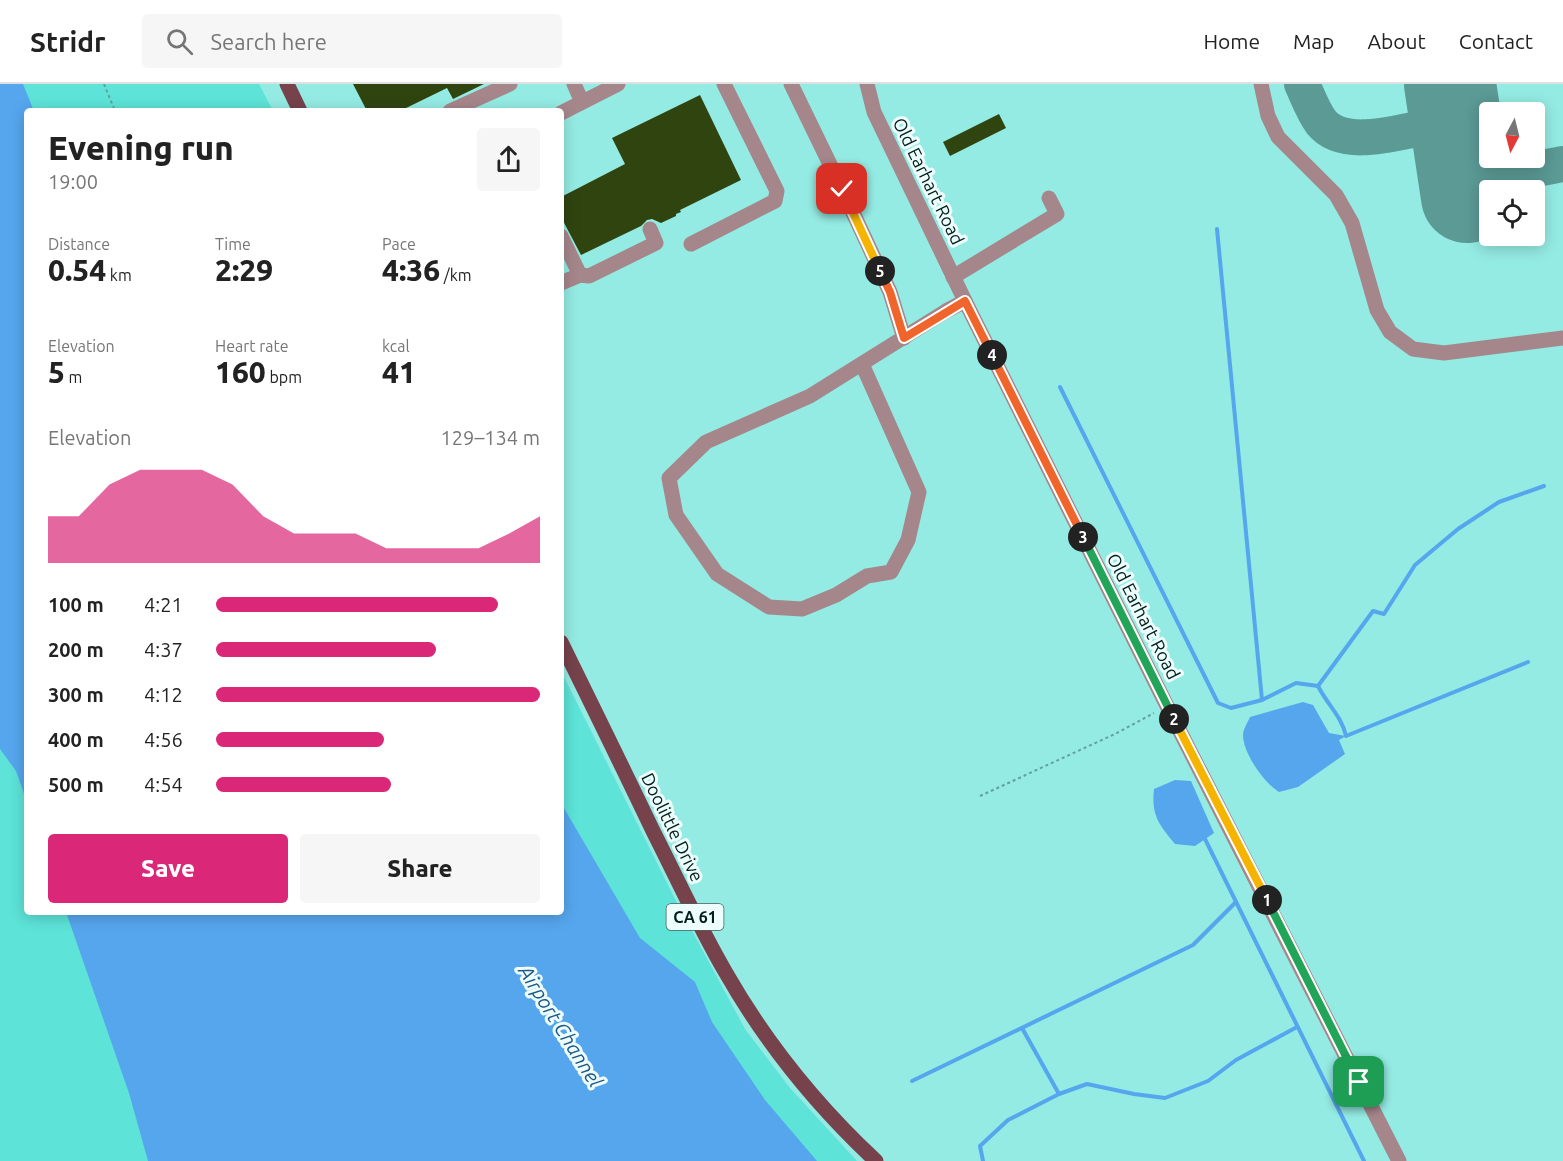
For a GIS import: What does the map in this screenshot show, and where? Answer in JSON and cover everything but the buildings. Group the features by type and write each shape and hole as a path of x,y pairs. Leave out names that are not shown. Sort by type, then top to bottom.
{"main road":[{"path":"287,84 299,108"},
{"name":"Doolittle Drive","path":"564,648 698,922 726,974 785,1063 820,1105 876,1161"}],"street":[{"path":"457,108 510,84"},
{"path":"574,84 582,102"},
{"path":"564,111 618,84"},
{"path":"691,244 776,201 777,191 724,84"},
{"path":"791,84 890,292 904,338"},
{"name":"Old Earhart Road","path":"867,84 874,112 965,301 1167,706 1399,1161"},
{"path":"1261,84 1268,116 1278,137 1336,195 1352,223 1377,310 1390,332 1413,349 1444,353 1563,338"},
{"path":"953,276 1056,214 1049,198"},
{"path":"564,282 580,275 589,276 656,243 650,229"},
{"path":"564,242 580,275"},
{"path":"862,364 919,492 908,540 891,572 867,576 836,596 802,609 769,607 717,574 676,515 669,478 706,442 810,396 904,338 965,301"}],"path":[{"path":"104,84 114,108"},
{"path":"980,796 1115,734 1167,706"}],"shaded area":[{"path":"0,84 259,84 271,108 24,108 24,915 564,915 564,677 675,899 745,1029 790,1088 857,1161 0,1161"}],"water":[{"path":"0,84 23,84 33,108 24,108 24,794 16,771 0,749"},
{"path":"1303,702 1313,705 1329,733 1346,736 1339,740 1345,754 1298,787 1279,792 1267,782 1250,759 1244,742 1244,730 1250,717"},
{"path":"1175,780 1191,781 1214,833 1195,846 1175,844 1155,813 1154,789"},
{"name":"Airport Channel","path":"564,808 640,938 695,982 712,1022 765,1100 817,1161 148,1161 129,1093 67,915 564,915"}],"waterway":[{"path":"1217,229 1262,700 1296,683 1318,686"},
{"path":"1060,387 1218,703 1231,708 1262,700"},
{"path":"1528,662 1346,736 1341,723 1318,686 1373,611 1384,614 1415,565 1458,529 1499,502 1544,486"},
{"path":"1205,839 1364,1161"},
{"path":"912,1081 1193,945 1236,902"},
{"path":"983,1161 980,1146 1008,1120 1059,1094 1087,1084 1165,1098 1208,1081 1236,1060 1297,1027"},
{"path":"1022,1028 1059,1094"}],"taxiway":[{"path":"1302,84 1321,122 1331,131 1344,136 1374,137 1433,126 1440,120 1452,96"},
{"path":"1461,156 1472,165 1496,172 1509,173 1563,164"}],"runway":[{"path":"1450,84 1467,197"}],"route":[{"path":"842,189 890,292 904,338 965,301 1167,706 1359,1082"}]}
